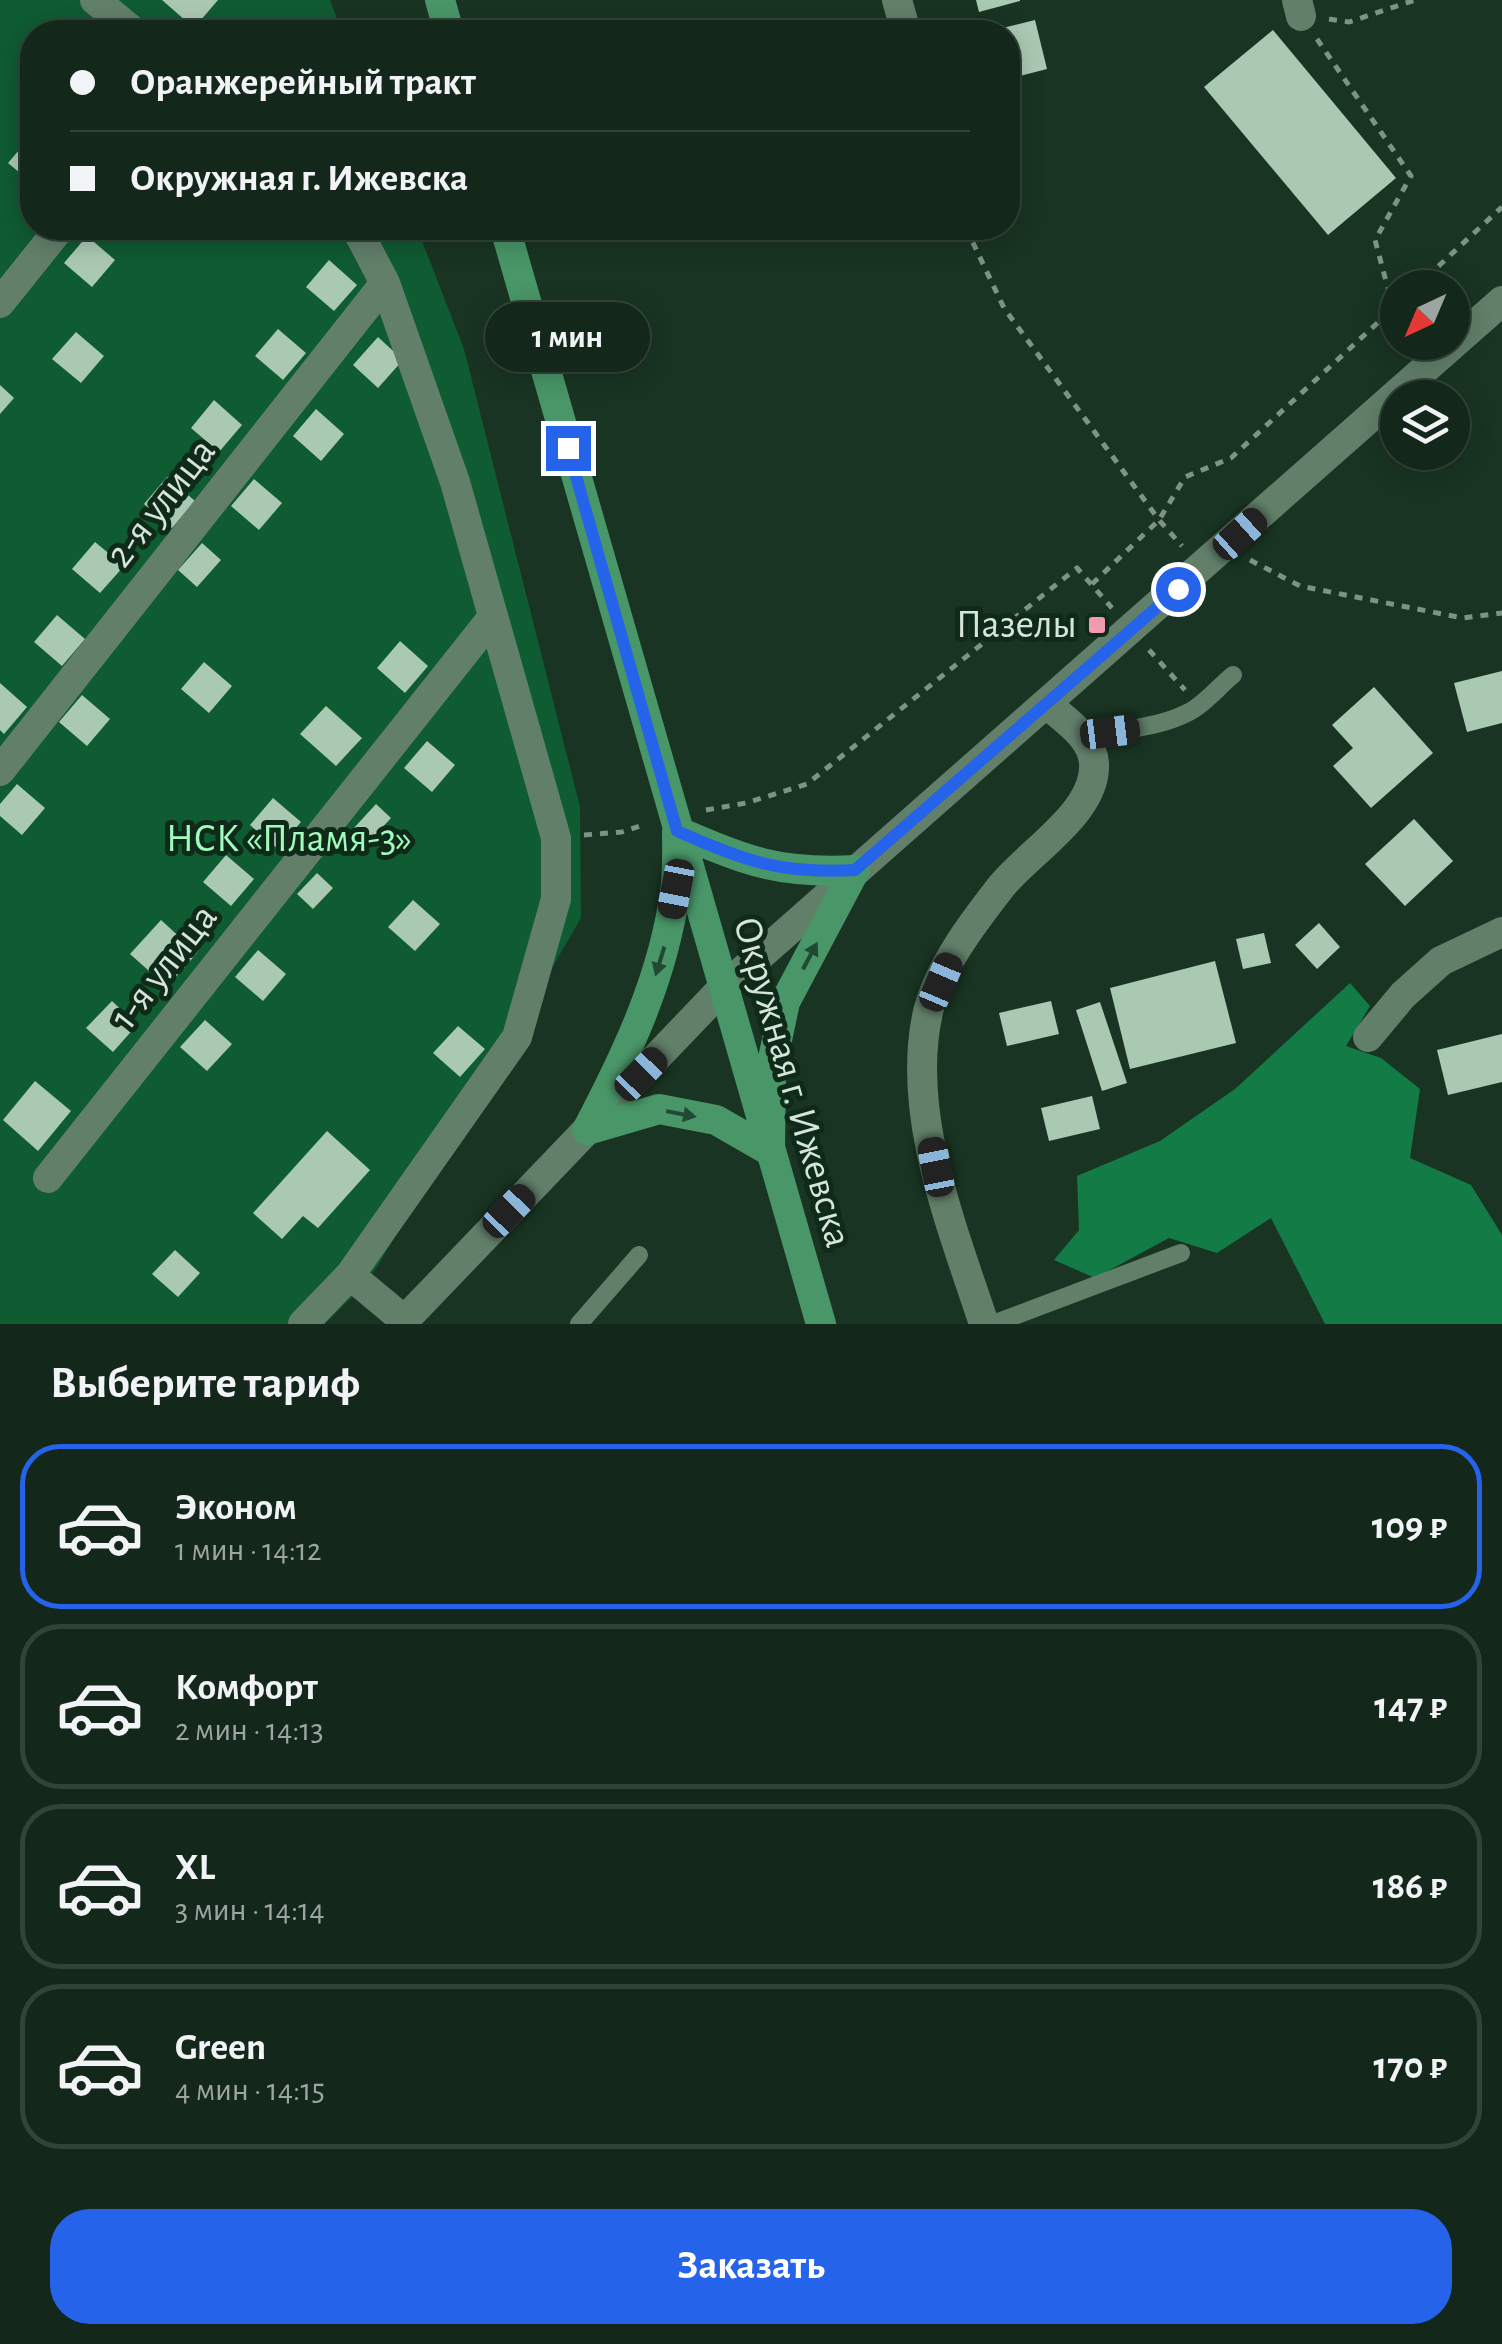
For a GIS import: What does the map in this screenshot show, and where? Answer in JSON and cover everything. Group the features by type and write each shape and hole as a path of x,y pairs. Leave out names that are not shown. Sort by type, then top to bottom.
{"main road":[{"name":"Окружная г. Ижевска","path":"508,240 821,1324"},
{"path":"587,1130 619,1068 666,940 676,889 675,823 764,866 813,872 855,870"},
{"path":"587,1130 658,1109 716,1120 770,1150 771,1068 785,1002 855,870"}],"street":[{"path":"94,0 119,20"},
{"path":"0,303 50,240"},
{"path":"303,1324 350,1275 517,1037 556,899 556,838 455,482 385,284 362,240"},
{"name":"2-я улица","path":"0,771 385,284"},
{"path":"350,1275 402,1322 722,990 1502,301"},
{"name":"1-я улица","path":"48,1178 492,618"},
{"path":"984,1324 944,1203 922,1096 928,1012 954,952 1002,884 1069,819 1090,790 1094,762 1086,739 1048,706"},
{"path":"1368,1037 1403,995 1441,962 1502,932"}],"lane":[{"path":"1086,739 1146,727 1191,712 1233,674"},
{"path":"993,1324 1181,1253"},
{"path":"579,1324 639,1255"}],"path":[{"path":"1299,8 1349,22 1415,0"},
{"path":"1299,8 1411,176 1375,240 1384,270"},
{"path":"1434,270 1502,207"},
{"path":"972,240 1004,308 1159,520 1202,568"},
{"path":"1092,584 1159,520 1185,477 1232,458 1380,320"},
{"path":"1226,547 1300,586 1463,618 1502,614"},
{"path":"556,838 675,823 806,784 1078,568 1199,705"}],"green space":[{"name":"НСК «Пламя-3»","path":"0,0 330,0 338,20 20,20 20,240 422,240 464,349 580,807 581,918 379,1264 325,1324 0,1324"},
{"path":"1350,983 1370,1006 1346,1046 1381,1058 1420,1089 1410,1158 1471,1185 1502,1235 1502,1324 1325,1324 1271,1218 1217,1253 1169,1238 1095,1278 1054,1260 1079,1230 1077,1176 1160,1141 1235,1089"}],"building":[{"path":"162,0 218,0 201,20 185,20"},
{"path":"976,0 1020,0 1020,1 979,12"},
{"path":"1035,20 1047,69 1020,76 1020,24"},
{"path":"1273,30 1396,178 1328,235 1204,87"},
{"path":"20,149 20,173 8,163"},
{"path":"84,240 92,240 115,260 92,287 64,263"},
{"path":"329,260 357,285 334,311 306,287"},
{"path":"278,329 306,353 283,380 255,356"},
{"path":"76,332 104,356 81,383 52,359"},
{"path":"378,337 403,360 378,388 353,365"},
{"path":"0,385 14,398 0,414"},
{"path":"214,400 242,425 219,452 191,428"},
{"path":"316,409 344,434 321,461 293,436"},
{"path":"167,477 195,501 172,528 144,504"},
{"path":"254,479 282,503 259,530 231,506"},
{"path":"95,542 124,566 100,593 72,569"},
{"path":"202,543 221,560 197,587 178,570"},
{"path":"57,615 85,639 62,666 34,642"},
{"path":"400,641 428,666 405,693 377,668"},
{"path":"204,662 232,686 209,713 181,689"},
{"path":"1502,671 1502,723 1467,732 1454,683"},
{"path":"0,683 27,707 4,734 0,730"},
{"path":"1374,687 1433,753 1371,808 1333,766 1353,748 1332,725"},
{"path":"82,695 110,719 87,746 59,722"},
{"path":"326,706 362,738 336,766 300,734"},
{"path":"427,741 455,765 432,792 404,768"},
{"path":"17,784 45,808 22,835 0,816 0,804"},
{"path":"273,798 301,822 278,849 250,825"},
{"path":"376,804 391,818 368,843 353,829"},
{"path":"1414,819 1453,861 1405,906 1365,864"},
{"path":"226,855 254,879 231,906 203,882"},
{"path":"317,873 333,888 313,909 297,894"},
{"path":"413,900 440,924 415,951 388,927"},
{"path":"161,920 197,953 167,987 130,954"},
{"path":"1319,923 1340,947 1317,969 1295,945"},
{"path":"1264,933 1271,963 1243,969 1236,939"},
{"path":"258,950 286,974 263,1001 235,977"},
{"path":"1215,961 1236,1043 1130,1069 1110,988"},
{"path":"112,1001 137,1025 113,1052 86,1028"},
{"path":"1051,1001 1059,1034 1007,1046 999,1013"},
{"path":"1100,1002 1127,1083 1102,1091 1076,1010"},
{"path":"205,1020 232,1044 207,1071 180,1047"},
{"path":"458,1026 485,1049 460,1077 433,1053"},
{"path":"1502,1034 1502,1082 1448,1095 1437,1050"},
{"path":"35,1081 71,1111 38,1151 3,1120"},
{"path":"1092,1096 1100,1129 1049,1141 1041,1108"},
{"path":"327,1131 370,1170 318,1228 303,1216 282,1239 253,1213"},
{"path":"175,1250 200,1273 178,1297 152,1274"}],"place":[{"name":"Пазелы","path":"1097,625"}],"route":[{"path":"568,448 677,831 764,866 813,872 855,870 1178,589"}]}
